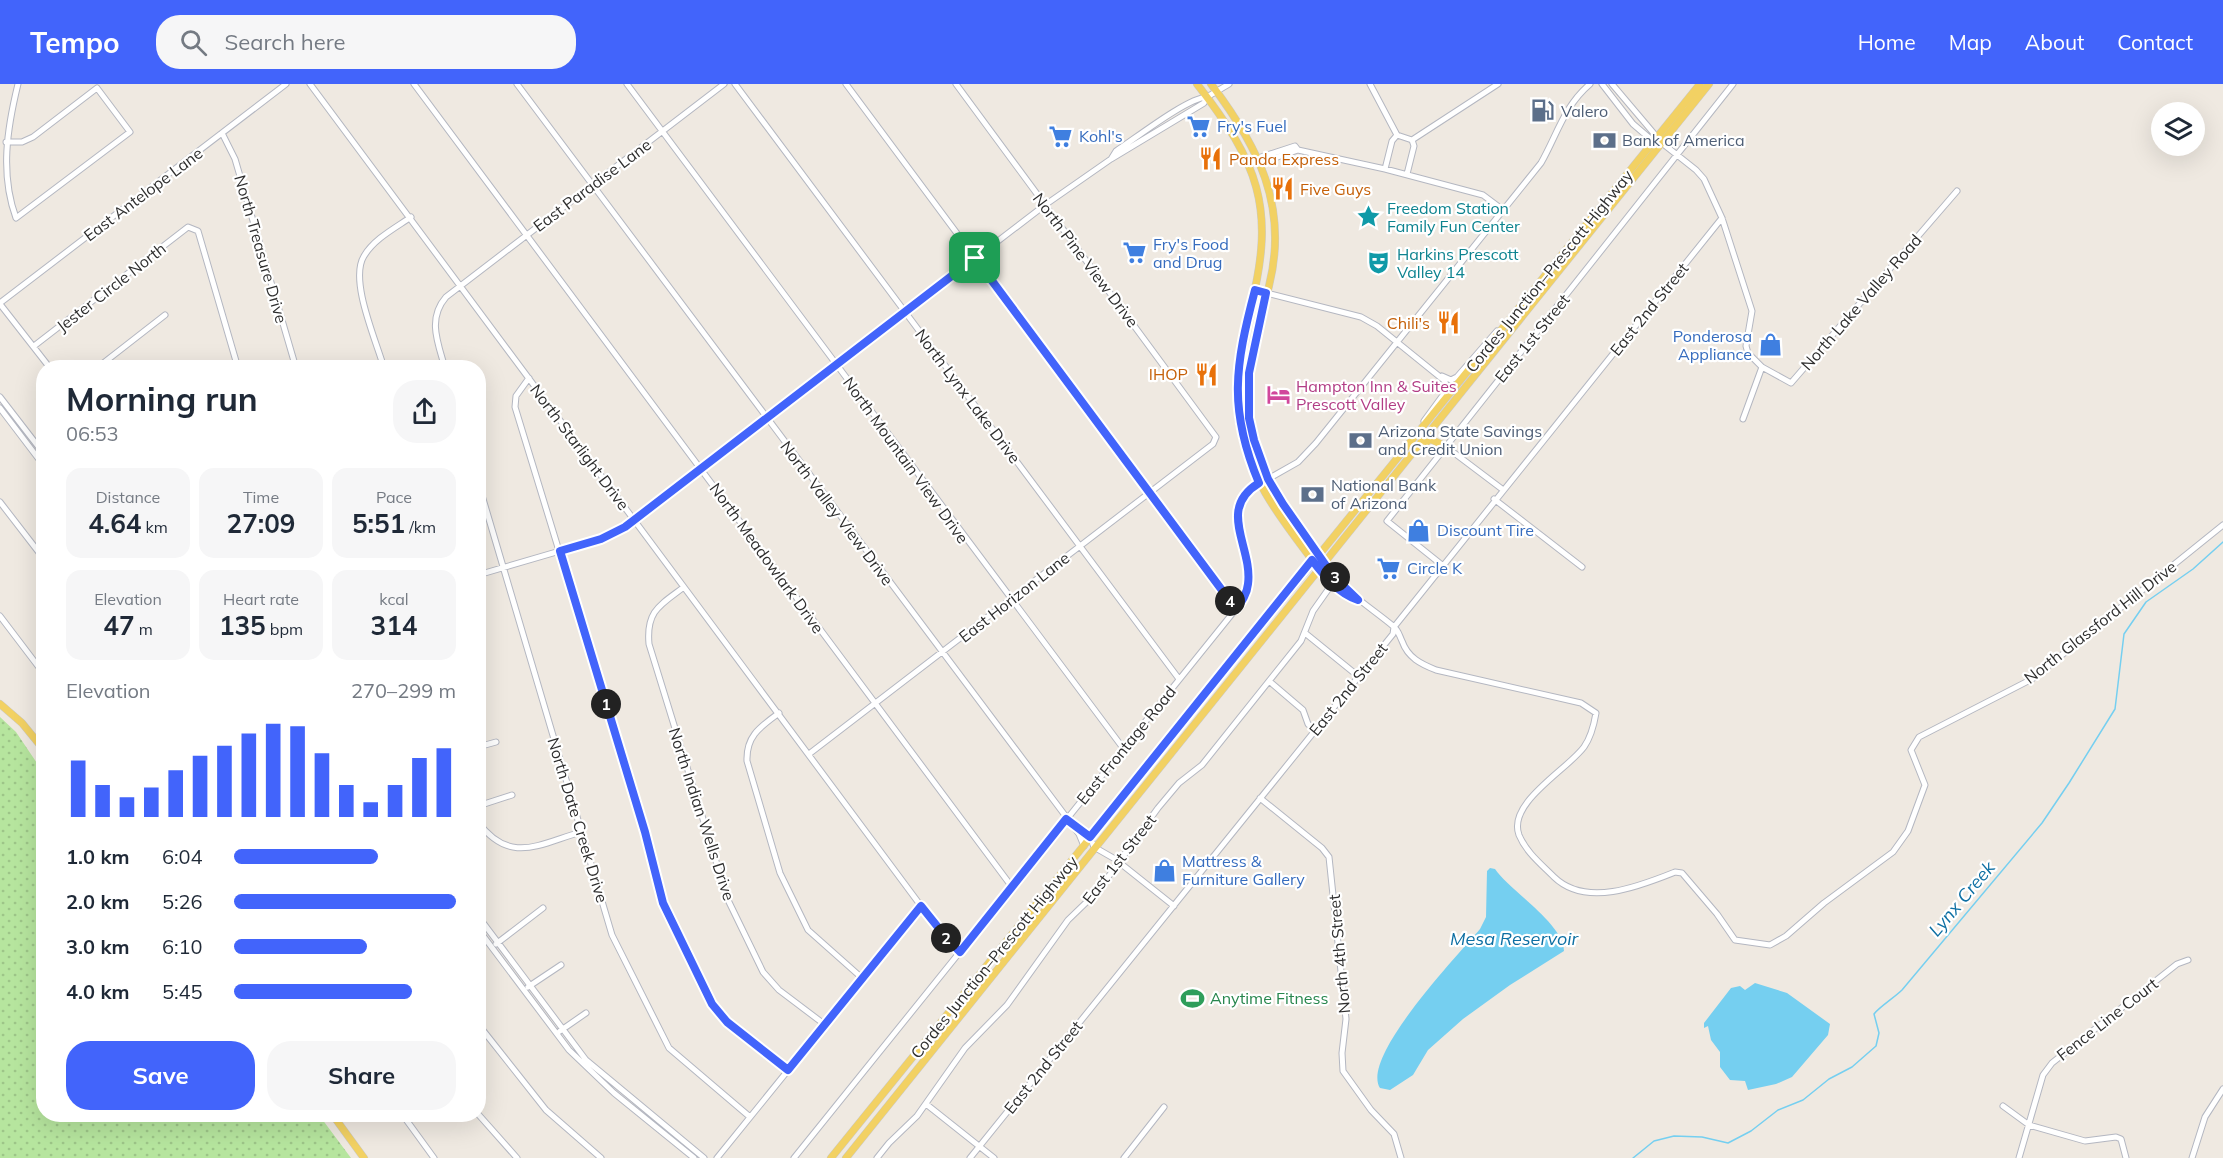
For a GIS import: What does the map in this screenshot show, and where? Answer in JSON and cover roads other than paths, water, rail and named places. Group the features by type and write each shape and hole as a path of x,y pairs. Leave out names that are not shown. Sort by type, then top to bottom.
{"main road":[{"path":"1197,84 1242,148 1258,198 1263,238 1237,376 1239,423 1245,447 1252,453 1259,471 1268,479"},
{"path":"1211,84 1245,130 1259,160 1269,191 1274,250 1251,357 1247,392 1249,418 1268,479"},
{"name":"Cordes Junction–Prescott Highway","path":"831,1158 1312,560 1700,84"},
{"name":"Cordes Junction–Prescott Highway","path":"846,1158 1709,84"},
{"path":"1379,494 1394,481 1426,441 1437,440 1445,446"},
{"name":"North Glassford Hill Drive","path":"1245,447 1269,503 1319,569"},
{"name":"North Glassford Hill Drive","path":"1268,479 1324,563"},
{"path":"1259,483 1267,487 1276,501 1283,504"},
{"path":"0,704 22,723 36,740"},
{"path":"338,1122 364,1158"}],"street":[{"path":"6,142 22,142 33,137 97,88 130,132 16,218 8,197 6,142 18,84"},
{"name":"East Antelope Lane","path":"0,304 285,84"},
{"name":"North Starlight Drive","path":"310,84 921,906 960,952"},
{"name":"North Meadowlark Drive","path":"414,84 1012,887"},
{"name":"North Valley View Drive","path":"517,84 1066,819 1090,837"},
{"name":"North Mountain View Drive","path":"627,84 1010,600 1123,748"},
{"name":"East Paradise Lane","path":"460,286 724,84"},
{"name":"North Lynx Lake Drive","path":"735,84 1179,679"},
{"path":"846,84 1236,609"},
{"name":"North Pine View Drive","path":"956,84 1215,437"},
{"path":"486,573 601,539 635,520 905,311 1045,205 1111,159 1116,151 1198,98 1207,98 1229,84"},
{"path":"1370,84 1397,135 1412,140"},
{"path":"1412,140 1498,84"},
{"path":"1268,479 1298,462 1398,342 1540,163 1570,104 1590,84"},
{"name":"North Lake Valley Road","path":"1602,84 1633,124 1656,138 1704,179 1722,218 1752,311 1746,346 1748,353 1762,367 1791,383 1957,191"},
{"name":"North Lake Valley Road","path":"1612,84 1656,138"},
{"name":"East 1st Street","path":"1442,565 1387,521 1733,84"},
{"name":"North Treasure Drive","path":"222,133 234,158 294,360"},
{"path":"1385,169 1392,141 1397,135"},
{"path":"1407,174 1414,146 1412,140"},
{"path":"1259,160 1298,150 1407,174 1483,195 1503,210"},
{"path":"382,360 358,274 364,256 370,248 411,217"},
{"name":"East 2nd Street","path":"970,1158 1393,634 1394,627 1494,499 1722,218"},
{"name":"Jester Circle North","path":"34,346 188,227 198,231 236,360"},
{"path":"443,360 435,332 435,317 439,305 460,286"},
{"path":"1255,290 1361,317 1440,375 1445,381 1446,391 1418,430"},
{"path":"0,304 44,360"},
{"path":"1440,375 1451,380 1457,377 1515,313"},
{"path":"106,360 165,315"},
{"path":"1743,419 1762,367"},
{"path":"529,378 516,396 515,407 645,832 663,903 712,1004 727,1022 788,1070"},
{"path":"0,396 36,443"},
{"path":"0,408 36,455"},
{"name":"East Horizon Lane","path":"809,754 1213,444 1215,437"},
{"path":"1445,446 1502,489"},
{"name":"East Frontage Road","path":"794,1158 1245,597 1248,573 1237,514 1244,496 1259,483"},
{"path":"1494,499 1582,567"},
{"path":"0,502 36,549"},
{"name":"North Date Creek Drive","path":"486,508 612,935 659,1032 682,1061 750,1117"},
{"name":"North Glassford Hill Drive","path":"1324,563 1358,600 1400,633 1407,652 1422,664 1581,703 1596,713 1594,728 1584,746 1522,807 1517,824 1519,834 1529,852 1561,883 1574,890 1622,891 1675,872 1682,873 1735,939 1770,945 1786,936 1824,903 1893,852 1908,831 1923,797 1925,785 1911,750 1919,737 2032,679 2223,525"},
{"name":"North Glassford Hill Drive","path":"1319,569 1348,597 1358,600"},
{"name":"East 1st Street","path":"877,1158 926,1104 965,1048 1007,1005 1068,920 1098,891 1117,861 1158,808 1179,783 1202,765 1301,641 1312,611 1332,584"},
{"name":"North Indian Wells Drive","path":"684,587 654,611 648,631 649,644 719,877 763,972 779,990 824,1024"},
{"path":"0,616 36,663"},
{"path":"1305,633 1358,676"},
{"path":"1269,681 1303,710 1308,724 1315,730"},
{"path":"779,713 754,731 746,750 747,762 774,857 808,930 862,978"},
{"path":"486,745 496,742"},
{"path":"486,803 512,795"},
{"name":"North 4th Street","path":"1260,798 1322,848 1329,858 1346,1019 1341,1063 1343,1071 1371,1110 1394,1134 1401,1158"},
{"name":"North Valley View Drive","path":"1073,826 1084,846"},
{"path":"486,833 504,846 524,849 581,832"},
{"path":"1105,833 1103,844 1117,861"},
{"path":"1090,837 1094,847 1117,861 1174,906"},
{"path":"717,1158 921,906"},
{"path":"492,946 543,908"},
{"path":"486,926 559,1032 593,1075 704,1158"},
{"path":"486,939 527,987"},
{"name":"Fence Line Court","path":"2019,1158 2043,1075 2052,1063 2177,964 2188,960"},
{"path":"527,987 561,965"},
{"path":"559,1032 586,1012"},
{"path":"486,1034 546,1110 602,1158"},
{"path":"2192,1158 2205,1117 2223,1089"},
{"path":"621,1095 694,1158"},
{"path":"926,1104 994,1158"},
{"path":"2003,1106 2029,1125 2085,1141 2116,1137 2121,1139 2126,1158"},
{"path":"1124,1158 1164,1107"},
{"path":"408,1122 434,1158"},
{"path":"485,1122 517,1158"}],"water":[{"name":"Mesa Reservoir","path":"1490,868 1495,869 1546,919 1562,941 1564,951 1510,985 1463,1019 1428,1050 1413,1075 1390,1090 1380,1088 1378,1073 1384,1054 1397,1031 1434,982 1480,929 1486,917 1487,871"},
{"path":"1755,983 1787,993 1830,1024 1828,1035 1792,1077 1776,1084 1748,1090 1745,1081 1730,1080 1720,1067 1720,1052 1711,1040 1708,1026 1704,1028 1704,1023 1731,988 1740,986 1745,990"}],"waterway":[{"name":"Lynx Creek","path":"1633,1158 1654,1141 1674,1136 1702,1137 1728,1143 1751,1131 1778,1110 1803,1100 1829,1079 1852,1067 1876,1046 1879,1033 1874,1014 1902,990 2042,823 2115,709 2124,634 2146,602 2193,569 2223,542"}],"place":[{"name":"Valero","path":"1543,111"},
{"name":"Fry's Fuel","path":"1199,126"},
{"name":"Kohl's","path":"1061,136"},
{"name":"Bank of America","path":"1604,140"},
{"name":"Panda Express","path":"1211,159"},
{"name":"Five Guys","path":"1282,189"},
{"name":"Freedom Station Family Fun Center","path":"1369,217"},
{"name":"Fry's Food and Drug","path":"1135,253"},
{"name":"Harkins Prescott Valley 14","path":"1379,263"},
{"name":"Chili's","path":"1448,323"},
{"name":"Ponderosa Appliance","path":"1770,345"},
{"name":"IHOP","path":"1206,374"},
{"name":"Hampton Inn & Suites Prescott Valley","path":"1278,395"},
{"name":"Arizona State Savings and Credit Union","path":"1360,440"},
{"name":"National Bank of Arizona","path":"1313,494"},
{"name":"Discount Tire","path":"1419,530"},
{"name":"Circle K","path":"1389,568"},
{"name":"Mattress & Furniture Gallery","path":"1164,870"},
{"name":"Anytime Fitness","path":"1192,998"}]}
